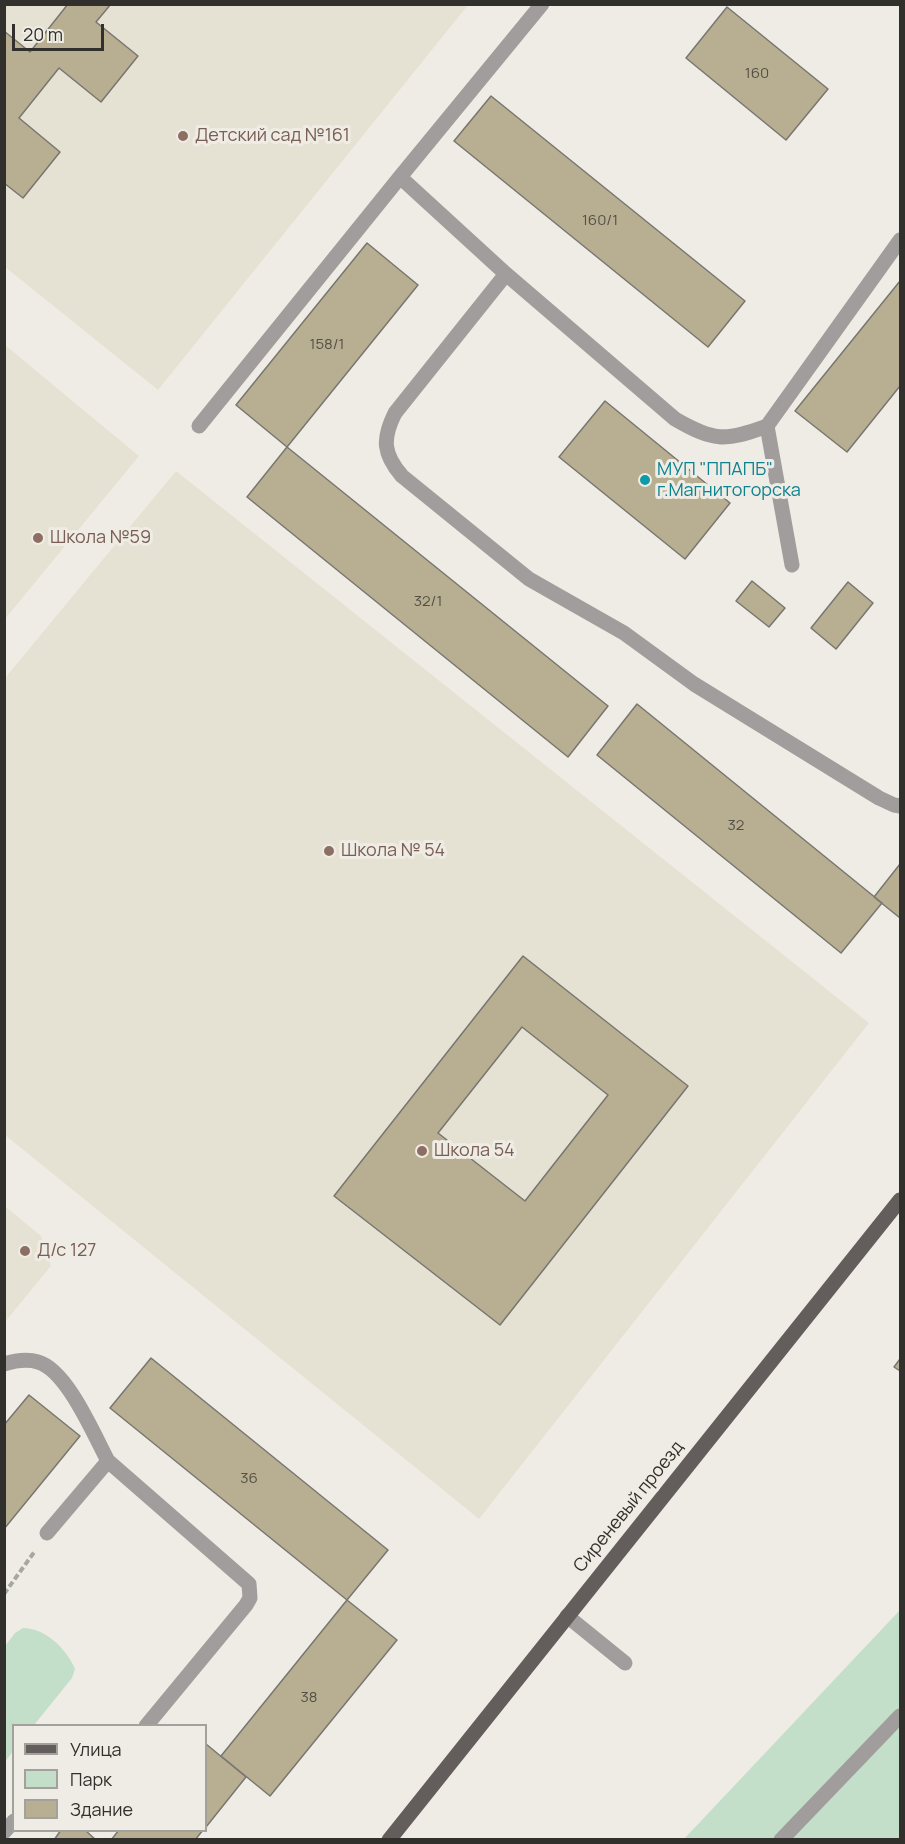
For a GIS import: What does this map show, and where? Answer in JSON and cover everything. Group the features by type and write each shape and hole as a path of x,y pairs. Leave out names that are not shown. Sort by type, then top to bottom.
{"main road":[{"name":"Сиреневый проезд","path":"389,1839 900,1200"}],"lane":[{"path":"200,426 542,4"},
{"path":"400,177 506,274 675,418 701,434 723,438 746,435 768,426 900,240"},
{"path":"506,274 395,413 387,428 386,446 391,463 402,476 529,579 624,633 694,684 849,780 879,798 900,806"},
{"path":"768,426 792,565"},
{"path":"4,1364 38,1362 50,1369 65,1384 77,1402 108,1461 249,1584 251,1591 246,1605 147,1724"},
{"path":"47,1533 108,1461"},
{"path":"567,1616 625,1663"},
{"path":"781,1839 900,1716"}],"path":[{"path":"4,1594 47,1533"}],"shaded area":[{"name":"Детский сад №161","path":"4,5 468,5 158,390 5,267"},
{"name":"Школа №59","path":"5,345 139,456 5,619"},
{"name":"Школа № 54","path":"176,471 869,1023 479,1519 5,1135 5,678"},
{"name":"Д/с 127","path":"5,1206 41,1236 51,1266 5,1322"}],"green space":[{"path":"900,1610 900,1839 684,1839"},
{"path":"23,1628 47,1636 67,1654 75,1669 72,1678 35,1724 12,1724 12,1752 5,1762 5,1646 15,1633"}],"building":[{"path":"68,4 111,4 96,22 138,56 101,102 59,68 19,118 60,152 23,198 4,183 4,31 30,52"},
{"path":"727,7 828,89 786,140 686,58"},
{"path":"491,96 745,301 708,347 454,141"},
{"path":"367,243 418,285 287,447 236,405"},
{"path":"900,281 900,386 847,452 795,411"},
{"name":"МУП \"ППАПБ\" г.Магнитогорска","path":"605,401 730,503 685,559 559,457"},
{"path":"287,447 608,706 568,757 247,497"},
{"path":"752,581 785,608 769,627 736,601"},
{"path":"848,582 873,603 836,649 811,628"},
{"path":"637,704 882,903 841,953 597,755"},
{"path":"900,864 900,918 874,897"},
{"path":"523,956 688,1086 500,1325 334,1196","holes":["522,1027 608,1095 525,1201 438,1133"]},
{"path":"151,1358 388,1550 347,1600 110,1408"},
{"path":"900,1359 900,1371 894,1367"},
{"path":"29,1395 80,1436 4,1529 4,1425"},
{"path":"347,1600 397,1640 270,1796 221,1756"},
{"path":"207,1745 246,1777 207,1826"},
{"path":"60,1832 87,1832 96,1840 54,1840"},
{"path":"117,1832 201,1832 195,1840 111,1840"}],"place":[{"name":"Детский сад №161","path":"183,136"},
{"name":"МУП \"ППАПБ\" г.Магнитогорска","path":"645,480"},
{"name":"Школа №59","path":"38,538"},
{"name":"Школа № 54","path":"329,851"},
{"name":"Школа 54","path":"422,1151"},
{"name":"Д/с 127","path":"25,1251"}]}
